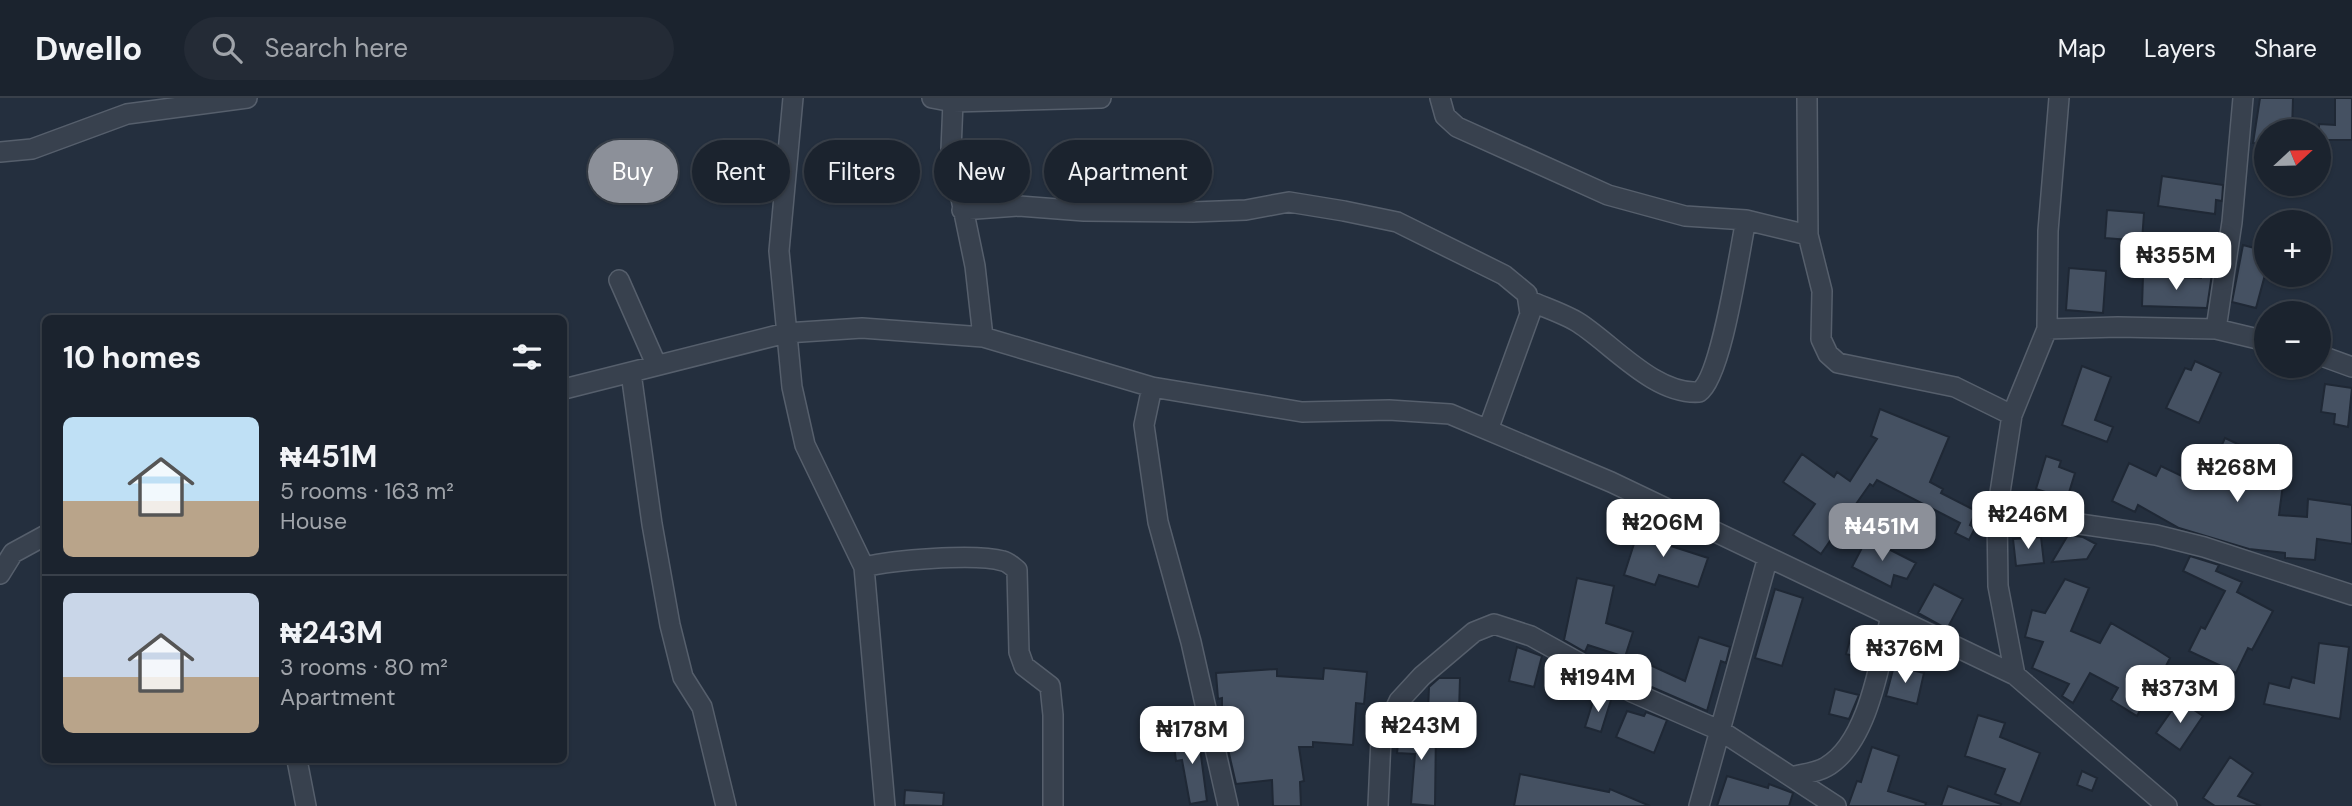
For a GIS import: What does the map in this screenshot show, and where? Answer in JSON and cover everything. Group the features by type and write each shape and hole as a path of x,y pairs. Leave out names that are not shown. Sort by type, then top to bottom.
{"street":[{"path":"0,152 32,149 127,114 247,98"},
{"path":"793,98 779,251 792,387 805,445 864,567 885,806"},
{"path":"932,98 954,102 1101,98"},
{"path":"1440,98 1445,116 1457,127 1608,195 1685,216 1746,220 1808,235"},
{"path":"1807,98 1808,235 1822,290 1821,339 1828,354 1838,363 1955,387 2012,415"},
{"path":"2015,675 1998,586 1997,512 2012,415 2047,329 2048,231 2059,98"},
{"path":"2216,329 2232,222 2243,98"},
{"path":"954,102 951,150 975,266 983,337"},
{"path":"962,209 1019,206 1084,211 1193,212 1245,210 1289,202 1397,222 1504,275 1527,294 1531,301 1530,314 1488,430"},
{"path":"1531,301 1579,323 1632,366 1670,385 1691,393 1699,392 1706,387 1716,364 1746,220"},
{"path":"619,280 656,364"},
{"path":"567,388 786,333 862,328 983,337 1152,387 1302,412 1389,410 1450,414 1611,482 2015,675 2167,806"},
{"path":"2047,329 2216,329 2254,338"},
{"path":"2331,359 2352,367"},
{"path":"631,373 670,625 683,677 702,707 726,806"},
{"path":"1152,387 1144,425 1158,522 1191,642 1228,806"},
{"path":"1997,512 2156,535 2204,547 2352,596"},
{"path":"0,574 13,553 42,537"},
{"path":"1699,806 1768,558"},
{"path":"864,567 888,561 979,559 1004,561 1017,570 1019,652 1024,666 1050,686 1053,715 1053,806"},
{"path":"1795,776 1826,767 1856,732 1869,704 1891,616"},
{"path":"1378,806 1381,739 1399,701 1422,676 1474,632 1494,624 1531,636 1643,697 1721,730 1795,776 1836,806"},
{"path":"298,763 306,806"}],"building":[{"path":"2260,98 2293,98 2292,119 2257,119"},
{"path":"2335,98 2352,98 2352,140 2331,140 2331,125 2335,125"},
{"path":"2162,176 2223,185 2222,201 2216,200 2215,214 2158,206"},
{"path":"2107,210 2144,213 2142,241 2105,238"},
{"path":"2243,245 2254,248 2254,287 2262,287 2258,301 2254,301 2254,308 2232,302"},
{"path":"2069,268 2106,271 2103,313 2066,310"},
{"path":"2202,274 2212,274 2207,308 2142,306 2143,276 2201,278"},
{"path":"2195,361 2221,373 2199,423 2166,408 2185,368 2191,370"},
{"path":"2082,366 2111,377 2095,420 2113,427 2107,442 2062,425"},
{"path":"2325,384 2352,388 2348,427 2334,424 2335,414 2321,412"},
{"path":"1880,409 1949,437 1930,482 1943,489 1941,493 1976,511 1970,525 1975,528 1969,540 1955,533 1960,523 1877,480 1873,486 1870,484 1856,504 1899,535 1892,545 1848,515 1821,554 1793,535 1815,504 1783,482 1802,454 1834,477 1837,472 1850,481 1877,439 1871,436"},
{"path":"2225,438 2261,455 2262,449 2287,454 2279,515 2307,517 2308,499 2352,505 2352,544 2317,539 2315,560 2285,558 2285,553 2249,549 2179,528 2138,505 2135,512 2112,501 2129,463 2156,476 2161,466 2192,481 2202,462 2212,467"},
{"path":"2046,456 2061,461 2059,467 2075,473 2067,499 2036,489"},
{"path":"1641,522 1672,533 1668,545 1708,558 1698,587 1659,575 1655,585 1624,575"},
{"path":"2068,535 2083,537 2096,544 2087,559 2052,562"},
{"path":"2041,537 2044,563 2016,566 2013,539"},
{"path":"1867,538 1916,563 1907,579 1894,575 1891,587 1852,567"},
{"path":"2190,556 2219,565 2216,571 2242,582 2237,592 2273,611 2252,650 2248,648 2236,673 2189,651 2201,627 2205,629 2225,591 2183,571"},
{"path":"1577,578 1614,586 1606,623 1633,632 1625,657 1588,645 1585,652 1564,640"},
{"path":"2065,579 2089,588 2071,631 2100,643 2111,623 2156,649 2170,658 2165,668 2184,681 2176,694 2157,681 2137,716 2111,700 2118,688 2090,673 2073,703 2062,696 2069,684 2032,668 2043,642 2025,637 2032,610 2045,613"},
{"path":"1934,584 1963,599 1947,629 1918,613"},
{"path":"1775,589 1803,598 1782,666 1755,658"},
{"path":"1853,629 1874,635 1868,660 1846,654"},
{"path":"1699,637 1730,647 1726,663 1721,661 1707,711 1640,682 1648,664 1685,681"},
{"path":"2319,643 2349,647 2340,719 2264,704 2269,683 2289,688 2292,677 2314,683"},
{"path":"1517,647 1542,656 1534,687 1509,681"},
{"path":"1894,666 1924,673 1917,704 1886,696"},
{"path":"1324,668 1367,672 1364,704 1356,703 1353,745 1313,742 1313,747 1299,747 1304,781 1300,782 1301,806 1273,806 1272,780 1236,784 1222,723 1222,698 1218,699 1216,673 1277,669 1277,676 1323,679"},
{"path":"1439,678 1460,678 1459,712 1428,711 1429,687"},
{"path":"1835,689 1859,695 1849,719 1829,714"},
{"path":"1595,695 1611,700 1601,732 1585,727"},
{"path":"2179,700 2203,716 2180,750 2156,733"},
{"path":"1627,711 1644,716 1646,712 1667,720 1654,753 1616,737"},
{"path":"1978,715 2005,723 2000,737 2040,753 2020,804 1995,794 2005,769 1965,756"},
{"path":"1400,727 1436,729 1435,806 1411,804 1415,754 1397,753"},
{"path":"1198,733 1207,801 1190,804 1182,760 1176,761 1173,737"},
{"path":"1872,747 1899,756 1888,791 1926,803 1925,806 1848,806 1857,781 1861,782"},
{"path":"2230,757 2253,773 2238,796 2261,806 2215,806 2203,798"},
{"path":"2082,771 2097,778 2092,791 2077,785"},
{"path":"1520,774 1609,792 1610,789 1650,806 1514,806"},
{"path":"1727,776 1768,788 1769,784 1793,793 1789,806 1717,806"},
{"path":"1948,786 2001,804 1941,806"},
{"path":"905,790 944,793 943,806 904,805"}]}
